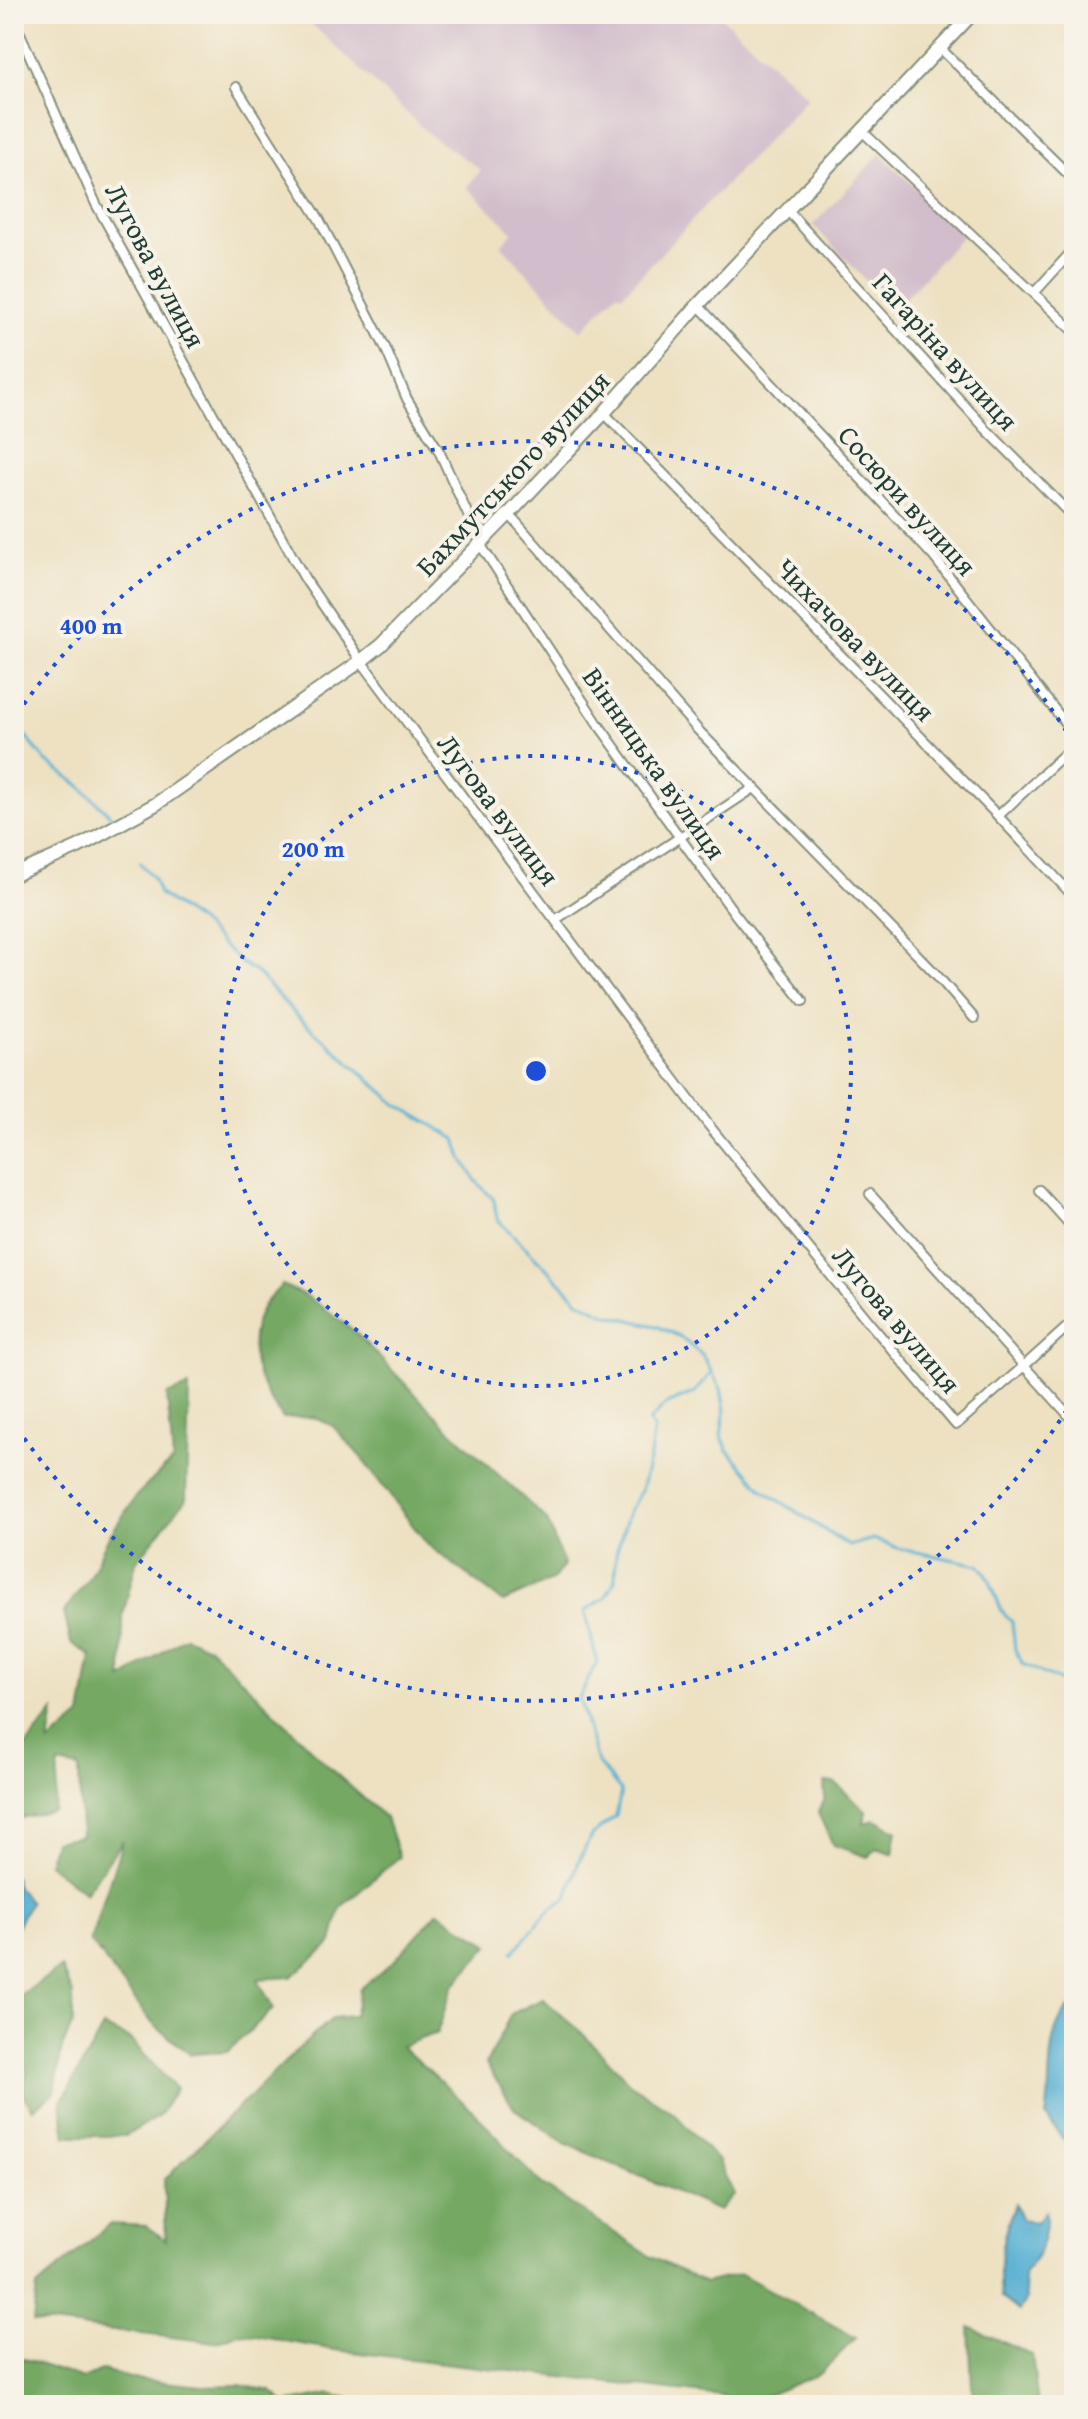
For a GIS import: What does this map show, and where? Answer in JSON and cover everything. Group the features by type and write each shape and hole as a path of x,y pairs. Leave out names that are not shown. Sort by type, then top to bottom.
{"main road":[{"name":"Бахмутського вулиця","path":"14,875 78,847 156,804 361,661 509,514 604,413 698,305 972,14"}],"street":[{"name":"Лугова вулиця","path":"14,20 96,204 305,579 361,661 717,1136 956,1425 1024,1366"},
{"path":"940,48 1074,180"},
{"name":"Вінницька вулиця","path":"236,87 319,219 385,347 407,399 439,451 468,515 598,724 735,914 803,1001"},
{"path":"863,132 1074,331"},
{"name":"Гагаріна вулиця","path":"788,211 986,429 1074,518"},
{"path":"1035,292 1074,249"},
{"name":"Сосюри вулиця","path":"698,305 933,556 1074,734"},
{"name":"Чихачова вулиця","path":"604,413 1074,897"},
{"path":"509,514 698,730 934,972 974,1018"},
{"path":"998,816 1074,745"},
{"path":"555,920 754,788"},
{"path":"1039,1190 1074,1229"},
{"path":"870,1194 1074,1421"},
{"path":"1024,1366 1074,1321"}],"shaded area":[{"path":"301,14 718,14 808,97 622,295 618,292 581,331 501,245 513,232 467,187 481,170 431,136"},
{"path":"880,154 964,234 894,310 813,225"}],"green space":[{"path":"282,1285 307,1296 353,1330 444,1424 547,1520 564,1566 552,1580 503,1602 427,1544 333,1426 313,1417 283,1418 260,1380 253,1352 253,1337 262,1308"},
{"path":"189,1387 186,1499 136,1562 123,1615 122,1679 185,1637 209,1647 334,1772 386,1818 399,1857 340,1908 332,1943 291,1977 258,1979 273,2009 227,2052 190,2054 153,2024 90,1941 123,1840 85,1893 48,1864 54,1841 81,1836 79,1768 59,1764 54,1811 21,1818 14,1812 14,1766 27,1745 54,1711 49,1743 81,1716 91,1656 71,1643 64,1612 90,1576 108,1538 137,1495 173,1460 167,1395"},
{"path":"824,1782 835,1783 866,1811 864,1823 875,1820 897,1830 893,1854 877,1848 868,1857 833,1845 818,1813 825,1799"},
{"path":"438,1912 489,1945 453,1986 437,2033 401,2046 473,2111 541,2184 651,2257 705,2283 741,2274 856,2338 819,2374 755,2400 335,2350 240,2333 215,2342 33,2322 37,2287 110,2224 146,2226 166,2240 164,2180 333,2018 354,2016 360,1989 394,1961"},
{"path":"61,1968 73,1994 73,2023 62,2047 55,2092 33,2109 23,2095 27,2069 14,2057 24,2017 15,1998"},
{"path":"543,1999 579,2030 632,2085 675,2114 718,2161 734,2194 719,2211 565,2143 514,2108 486,2064 511,2014"},
{"path":"103,2027 130,2039 176,2089 159,2116 125,2136 66,2136 61,2103"},
{"path":"969,2327 1032,2355 1038,2405 973,2405"},
{"path":"15,2356 83,2379 103,2370 133,2379 202,2386 240,2385 271,2391 286,2403 331,2394 369,2403 387,2401 416,2405 14,2405"}],"water":[{"path":"14,1876 17,1887 30,1902 15,1930"},
{"path":"1074,2003 1074,2119 1063,2139 1046,2117 1053,2041 1064,2014"},
{"path":"1015,2204 1022,2220 1036,2222 1045,2211 1046,2220 1041,2245 1023,2275 1026,2298 1019,2311 1001,2297 1000,2284 1002,2249"}],"waterway":[{"path":"14,689 18,727 46,761 79,785 113,818"},
{"path":"140,863 154,879 159,894 197,920 240,962 257,973 297,1016 398,1105 456,1139 462,1158 476,1181 494,1200 497,1219 579,1301 605,1314 656,1326 679,1336 702,1355 721,1389 725,1411 721,1435 728,1450 763,1490 849,1546 873,1539 898,1548 979,1565 989,1579 1001,1609 1012,1622 1015,1650 1023,1664 1074,1688"},
{"path":"513,1952 545,1916 567,1898 591,1836 616,1816 621,1791 597,1762 579,1698 597,1662 585,1611 605,1598 615,1581 616,1553 649,1461 654,1429 649,1422 665,1405 695,1392 712,1372"}]}
